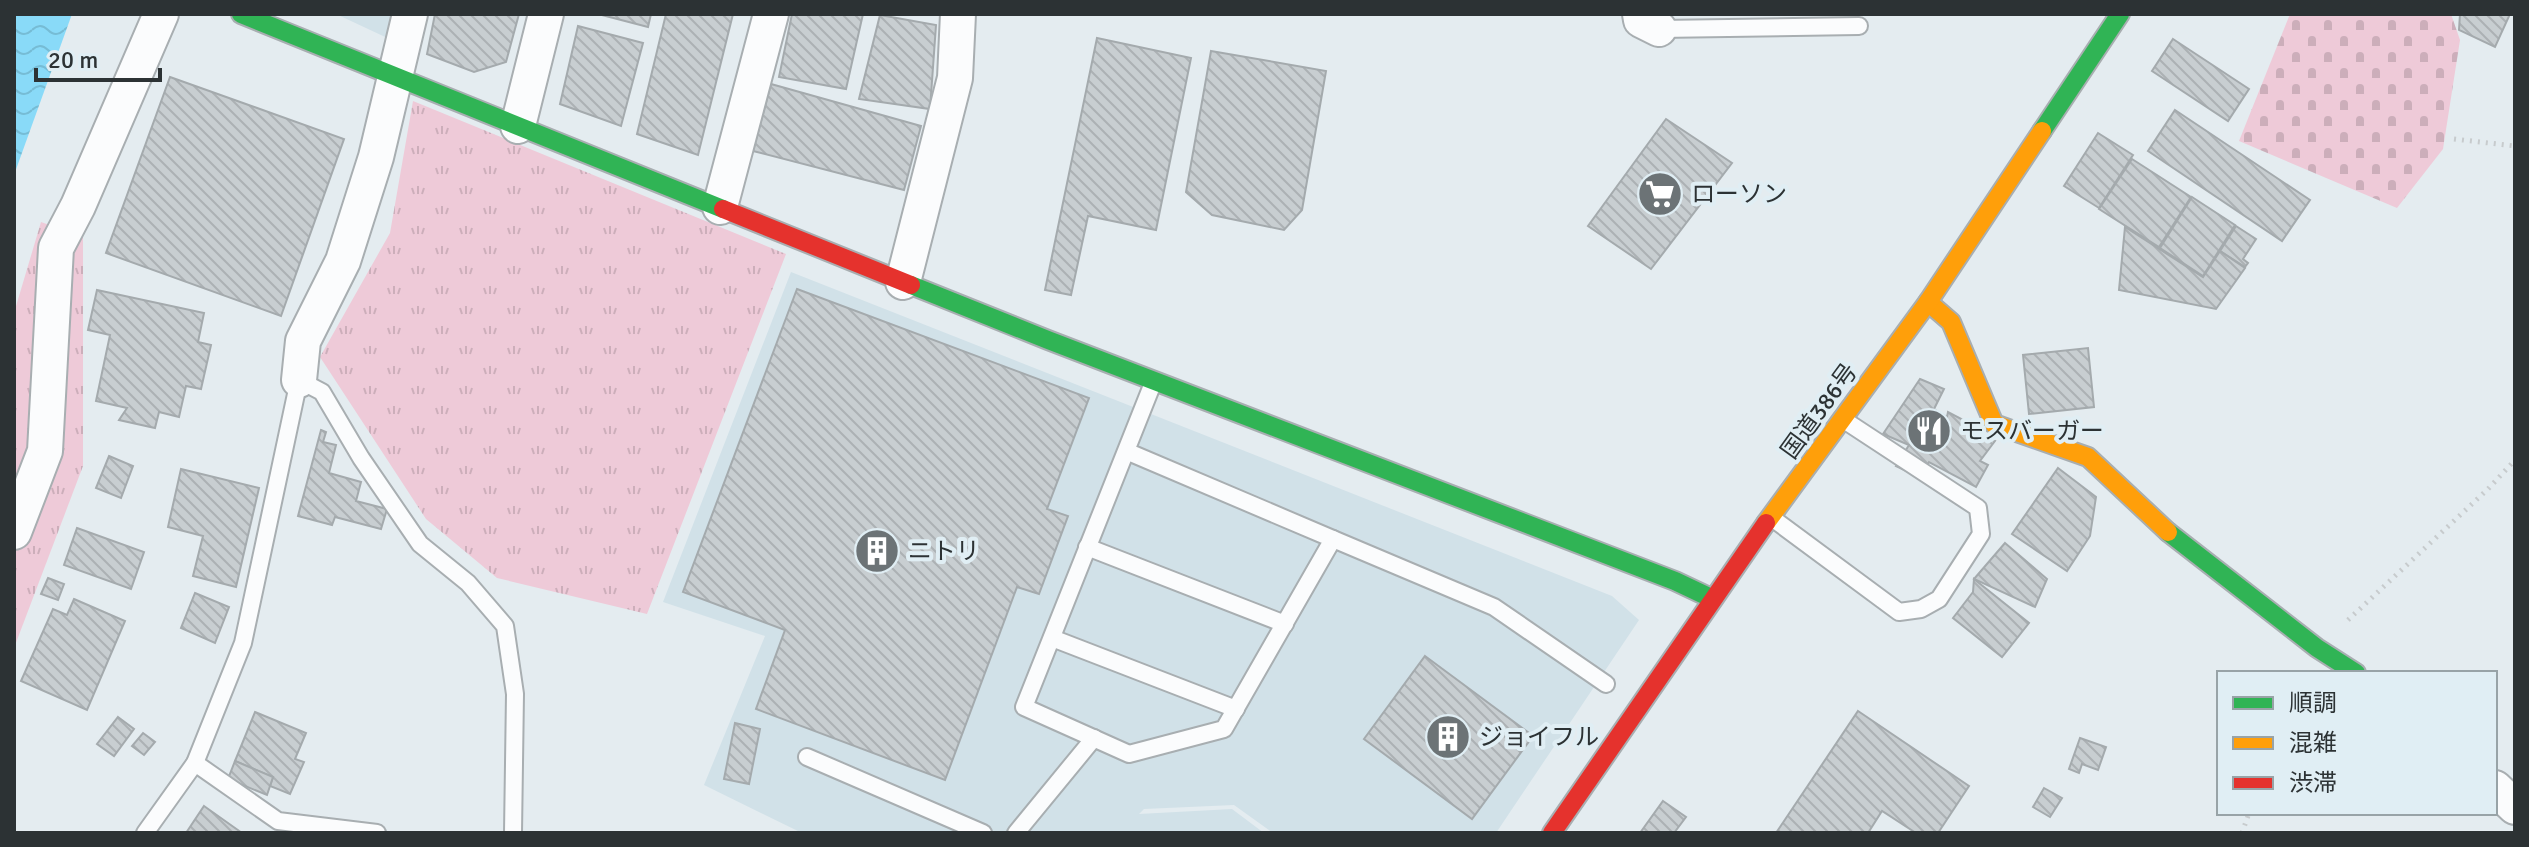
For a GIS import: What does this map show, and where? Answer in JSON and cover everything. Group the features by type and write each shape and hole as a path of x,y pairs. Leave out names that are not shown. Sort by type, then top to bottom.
{"main road":[{"path":"241,14 903,282 1675,581 1713,599"},
{"name":"国道386号","path":"1552,833 1771,517 1928,302 2120,14"},
{"path":"1928,302 1951,322 1994,424 2088,457 2181,544 2317,648 2353,671"}],"street":[{"path":"14,532 45,451 56,248 78,206 161,14"},
{"path":"299,380 303,341 343,261 376,157 410,14"},
{"path":"518,126 546,14"},
{"path":"720,207 771,14"},
{"path":"903,282 955,78 958,14"},
{"path":"2497,790 2515,807"}],"lane":[{"path":"1650,22 1859,26"},
{"path":"145,833 195,763 243,643 299,380 322,392 361,458 420,544 468,583 505,626 515,694 513,833"},
{"path":"1153,381 1024,707 1129,754 1224,729 1333,539"},
{"path":"1771,517 1899,612 1921,609 1939,599 1981,534 1978,508 1843,419"},
{"path":"1126,451 1494,607 1606,684"},
{"path":"1087,547 1285,624"},
{"path":"1052,638 1236,709"},
{"path":"1016,833 1094,738"},
{"path":"807,757 983,833"},
{"path":"195,763 278,821 377,833"}],"path":[{"path":"2454,139 2515,146"},
{"path":"2317,648 2488,489 2515,460"}],"shaded area":[{"path":"336,14 404,14 398,43"},
{"path":"791,272 1612,596 1639,620 1496,833 1273,833 1234,805 1144,809 1139,814 1232,809 1264,833 802,833 704,785 765,636 663,602"}],"green space":[{"path":"2290,14 2451,14 2460,40 2443,149 2397,208 2239,141"},
{"path":"413,101 786,254 647,614 497,578 426,519 320,357 390,233"},
{"path":"41,222 83,237 83,466 14,648 14,313"}],"water":[{"path":"14,14 72,14 14,175"}],"building":[{"path":"435,14 519,14 506,62 474,72 427,54"},
{"path":"598,14 651,14 648,27"},
{"path":"666,14 733,14 698,155 637,134"},
{"path":"792,14 863,14 846,89 779,77"},
{"path":"2460,14 2510,14 2495,47 2459,30"},
{"path":"880,15 936,25 930,109 859,99"},
{"path":"578,26 643,43 621,126 560,104"},
{"path":"1097,38 1191,58 1156,230 1088,216 1071,295 1045,290"},
{"path":"2173,39 2249,89 2228,121 2152,71"},
{"path":"1211,51 1326,71 1302,210 1284,230 1212,215 1186,192"},
{"path":"170,77 344,139 281,316 106,253"},
{"path":"771,84 921,126 904,190 753,151"},
{"path":"2175,110 2310,200 2282,241 2148,151"},
{"name":"ローソン","path":"1666,119 1732,163 1651,269 1588,226"},
{"path":"2098,133 2133,155 2099,208 2064,186"},
{"path":"2132,159 2191,197 2159,247 2099,209"},
{"path":"2192,197 2235,225 2203,276 2160,248"},
{"path":"2236,226 2256,239 2243,259 2248,263 2245,267 2220,251"},
{"path":"2125,227 2203,277 2220,251 2245,268 2216,309 2119,290"},
{"name":"ニトリ","path":"797,289 1089,398 1047,509 1068,516 1039,594 1017,587 945,780 756,709 785,630 683,592"},
{"path":"97,290 204,313 198,342 211,345 201,389 186,386 179,417 159,412 155,428 119,420 127,408 96,401 110,335 88,330"},
{"path":"2088,348 2094,407 2029,414 2023,355"},
{"name":"モスバーガー","path":"1920,379 1944,389 1934,409 1947,417 1948,412 1969,423 1965,427 1995,441 1980,461 1988,465 1976,487 1929,462 1921,478 1896,466 1909,445 1883,434"},
{"path":"321,430 326,432 323,442 336,445 329,473 361,482 356,501 387,509 381,529 335,517 332,525 298,516"},
{"path":"109,456 133,466 121,498 96,488"},
{"path":"2058,468 2096,497 2090,536 2067,571 2012,534"},
{"path":"181,469 259,488 236,587 193,576 203,536 168,527"},
{"path":"77,528 144,552 131,589 64,565"},
{"path":"2005,543 2047,579 2035,607 1974,579"},
{"path":"48,578 64,584 58,600 41,594"},
{"path":"1974,579 2029,623 2002,657 1953,618 1973,592"},
{"path":"195,593 229,607 215,643 181,628"},
{"path":"74,599 125,621 87,710 21,681 53,609 67,615"},
{"name":"ジョイフル","path":"1425,656 1533,736 1472,819 1364,739"},
{"path":"1858,711 1969,786 1938,833 1916,833 1882,811 1868,833 1776,833"},
{"path":"255,712 306,733 295,759 304,762 290,794 270,786 273,777 235,761"},
{"path":"118,717 134,729 114,756 97,744"},
{"path":"735,723 760,729 749,784 724,779"},
{"path":"143,733 155,742 144,755 132,746"},
{"path":"2080,738 2106,747 2098,770 2082,764 2079,773 2069,769"},
{"path":"235,761 273,777 267,795 228,779"},
{"path":"2044,788 2062,798 2050,817 2033,807"},
{"path":"1663,801 1686,817 1674,833 1640,833"},
{"path":"204,806 242,833 186,833"}],"traffic: fast":[{"path":"241,14 723,209"},
{"path":"2042,131 2120,14"},
{"path":"911,285 1675,581 1713,599"},
{"path":"2168,532 2317,648 2353,671"}],"traffic: slow":[{"path":"1766,523 1928,302 2042,131"},
{"path":"1928,302 1951,322 1994,424 2088,457 2168,532"}],"traffic: jam":[{"path":"723,209 911,285"},
{"path":"1552,833 1766,523"}],"place":[{"name":"ローソン","path":"1660,194"},
{"name":"モスバーガー","path":"1929,431"},
{"name":"ニトリ","path":"877,551"},
{"name":"ジョイフル","path":"1448,737"}]}
